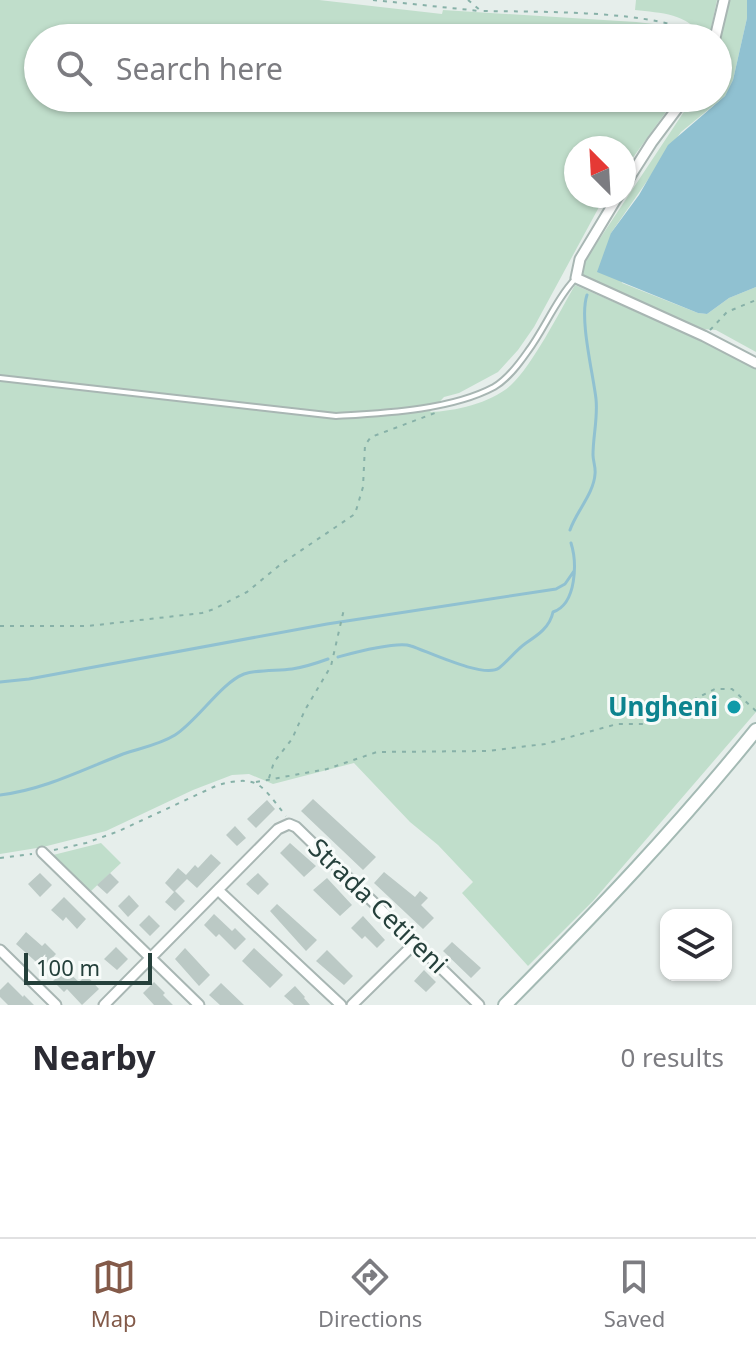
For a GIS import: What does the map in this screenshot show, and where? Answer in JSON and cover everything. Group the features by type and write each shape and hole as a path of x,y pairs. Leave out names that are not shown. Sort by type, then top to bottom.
{"main road":[{"path":"505,1005 622,887 756,730"}],"street":[{"path":"718,24 724,0"},
{"path":"636,167 674,112"},
{"path":"611,208 580,259 576,278 756,363"},
{"name":"Strada Cetireni","path":"104,1005 278,829 289,824 296,827 479,1005"},
{"path":"42,852 199,1005"},
{"path":"218,890 341,1005"},
{"path":"352,1005 415,943"},
{"path":"0,950 56,1005"},
{"path":"0,967 8,959"}],"lane":[{"path":"0,378 336,416 453,402 494,387 507,377 527,353 576,278"}],"path":[{"path":"373,0 481,11 655,20 671,24"},
{"path":"468,0 481,11"},
{"path":"704,336 727,312 756,300"},
{"path":"0,626 88,626 202,613 229,603 355,514 363,487 365,445 371,437 436,413"},
{"path":"269,779 274,762 292,739 331,666 344,609"},
{"path":"0,858 86,843 218,785 239,779 256,782 327,769 377,752 487,751 545,744 600,727 645,724 715,689 732,689 756,711"},
{"path":"256,782 286,816 289,824"}],"green space":[{"path":"0,0 319,0 442,14 443,10 654,24 24,24 24,112 666,112 636,153 636,136 564,136 564,208 598,208 534,327 518,350 498,372 459,393 444,397 430,412 472,405 493,397 511,385 537,352 575,285 703,341 756,369 756,712 593,901 528,966 462,893 473,882 354,763 273,784 249,774 232,775 106,831 0,854"},
{"path":"636,0 717,0 712,24 690,24 664,14 635,10"},
{"path":"729,0 747,0 747,18 732,82 732,24 723,24"},
{"path":"684,112 705,112 681,132 636,197 636,184"},
{"path":"620,208 628,208 611,233 622,283 707,314 729,298 756,287 756,352 716,330 702,329 580,275 587,258"},
{"path":"101,843 121,863 91,891 53,855"}],"water":[{"path":"747,0 756,0 756,287 729,298 707,314 698,313 597,272 611,233 629,208 636,208 636,199 668,145 706,112 732,112 733,80 747,18"}],"building":[{"path":"313,799 376,857 363,870 301,811"},
{"path":"267,800 275,809 256,828 247,819"},
{"path":"235,826 246,838 237,846 226,835"},
{"path":"290,843 316,866 304,877 280,853"},
{"path":"211,854 221,863 197,888 187,879 174,892 165,883 178,868 186,875"},
{"path":"384,872 415,897 420,891 428,898 421,905 434,918 423,929 374,883"},
{"path":"40,873 52,885 40,897 28,884"},
{"path":"110,873 119,882 107,894 97,885"},
{"path":"258,873 269,884 258,895 246,884"},
{"path":"327,878 352,905 340,916 313,890"},
{"path":"175,891 185,901 175,911 165,902"},
{"path":"129,895 139,906 128,917 118,906"},
{"path":"64,897 86,919 77,929 66,917 63,921 51,910"},
{"path":"277,904 317,940 306,951 270,911"},
{"path":"214,914 246,939 235,950 219,934 216,937 204,925"},
{"path":"149,915 160,926 150,936 139,925"},
{"path":"363,916 385,940 377,948 351,928"},
{"path":"26,932 56,954 43,968 16,944"},
{"path":"452,942 481,968 471,978 443,951"},
{"path":"116,947 128,959 117,970 104,959"},
{"path":"185,948 210,975 199,986 175,959"},
{"path":"254,948 283,975 270,988 242,961"},
{"path":"327,950 353,976 344,985 316,961"},
{"path":"65,969 79,982 86,975 99,989 82,1005 67,989 64,992 53,981"},
{"path":"424,970 436,982 426,992 414,981"},
{"path":"8,982 34,1005 8,1005 0,997 0,990"},
{"path":"154,982 173,1005 154,1005 143,993"},
{"path":"221,983 244,1005 220,1005 209,995"},
{"path":"295,986 310,1005 294,1005 284,996"}],"waterway":[{"path":"570,530 592,488 595,472 596,406 586,331 587,295"},
{"path":"338,657 404,645 481,670 499,668 543,630 553,612 567,601 574,571 571,543"},
{"path":"0,682 327,624 556,589 565,584 574,571"},
{"path":"0,795 47,784 169,738 184,728 227,685 244,674 297,668 328,659"}],"place":[{"name":"Ungheni","path":"734,707"}]}
